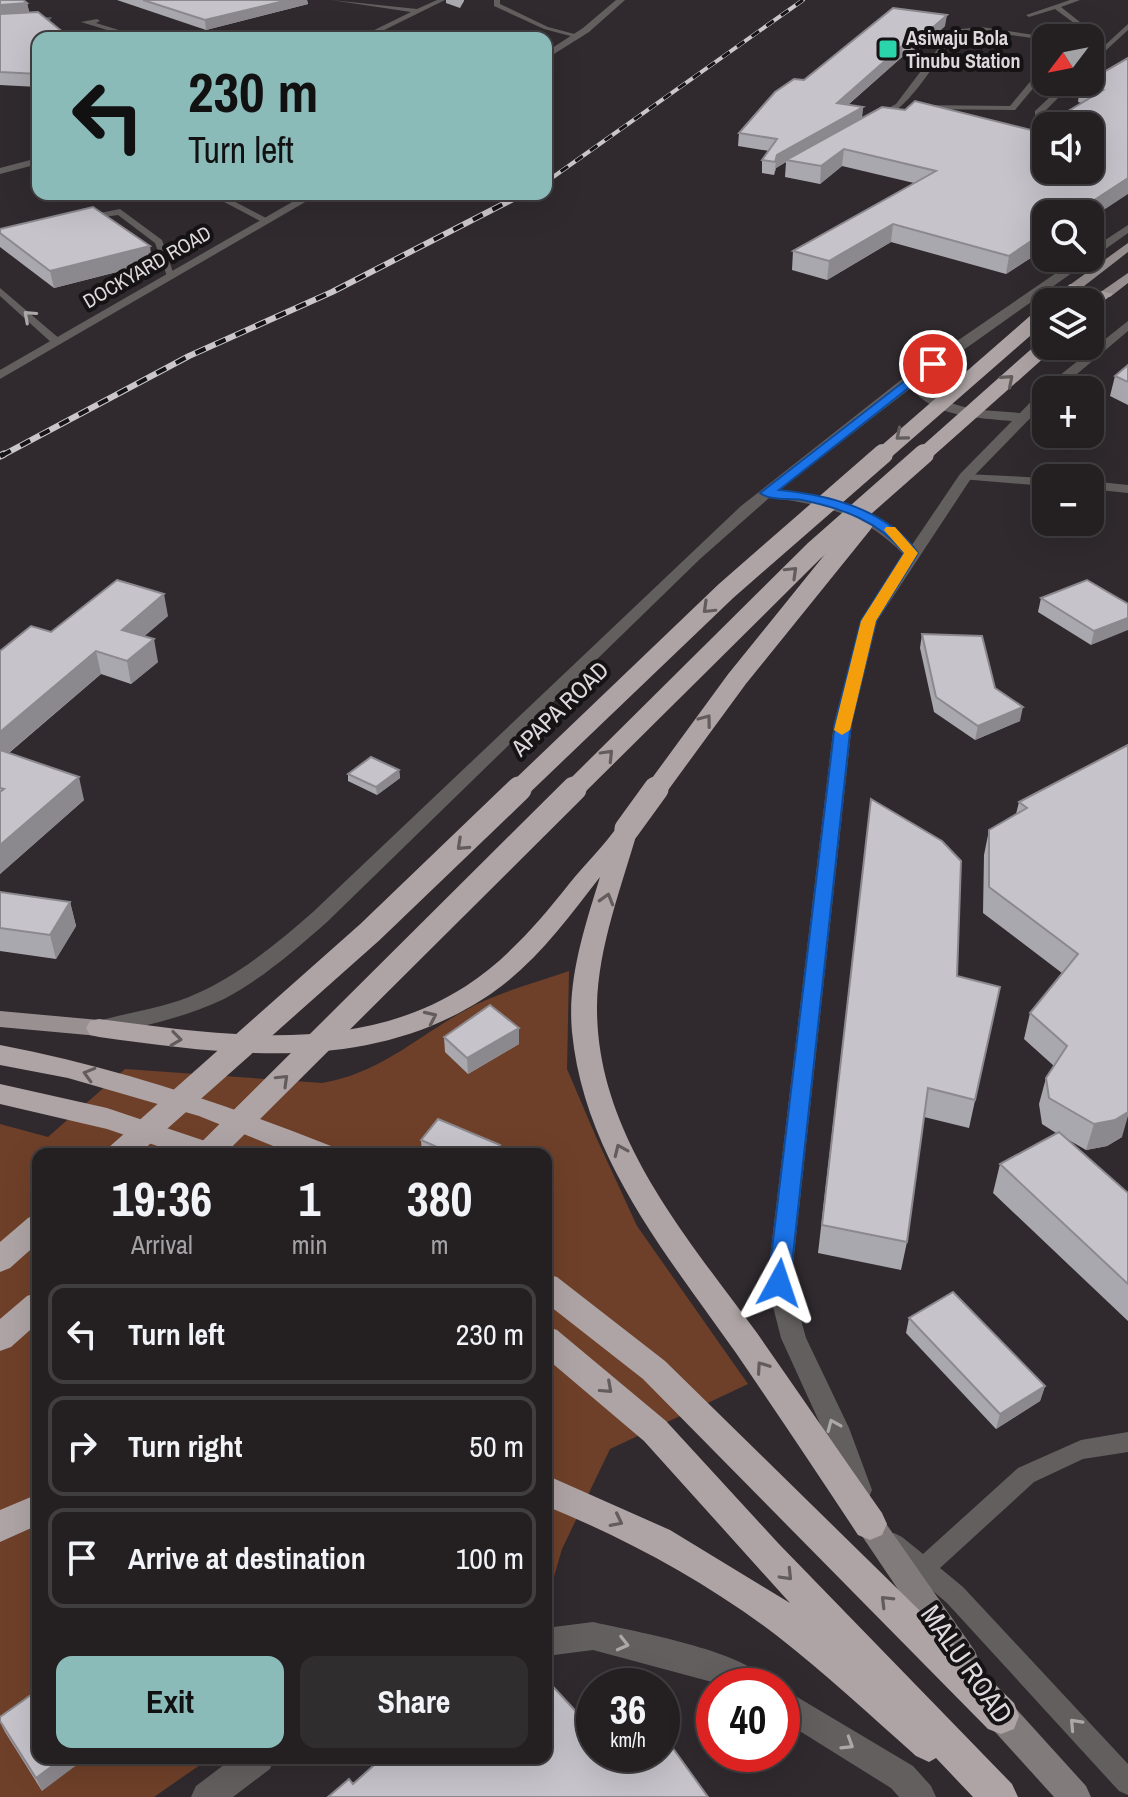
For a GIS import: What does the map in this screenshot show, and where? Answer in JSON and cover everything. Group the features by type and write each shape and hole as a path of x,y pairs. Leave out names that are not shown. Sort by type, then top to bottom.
{"highway":[{"name":"APAPA ROAD","path":"127,1148 370,932 737,580 1032,324"},
{"path":"214,1148 758,606 907,468 1032,358"},
{"path":"99,1028 213,1044 292,1048 354,1041 408,1027 453,1007 522,954 627,829 737,679 907,468"},
{"path":"627,829 590,960 584,1028 596,1092 621,1156 664,1232 870,1524"},
{"path":"0,1055 68,1068 207,1108 306,1148"},
{"path":"0,1094 62,1106 171,1138 194,1148"},
{"path":"0,1245 32,1223"},
{"path":"0,1260 32,1231"},
{"path":"552,1291 654,1370 1001,1716"},
{"path":"0,1338 32,1310"},
{"path":"552,1344 655,1431 766,1554 999,1797"},
{"path":"552,1492 593,1509 680,1554 764,1605 826,1652 993,1797"},
{"path":"0,1526 32,1512"}],"main road":[{"path":"1075,287 1128,246"},
{"path":"1106,294 1128,277"},
{"path":"0,1019 99,1028"},
{"name":"MALU ROAD","path":"870,1524 1001,1716 1075,1797"}],"street":[{"path":"552,52 578,36 621,0"},
{"name":"DOCKYARD ROAD","path":"0,375 304,200"},
{"path":"1104,245 1128,228"},
{"path":"99,1028 197,1002 238,982 276,955 320,917 658,594 685,563 767,493 911,379 1066,272"},
{"path":"1067,376 1128,325"},
{"path":"911,379 918,390 929,398 952,407 1020,417"},
{"path":"870,1524 832,1420 806,1372 786,1323 779,1283 843,723 869,621 911,553 965,477 1032,406"},
{"path":"767,493 803,496 872,517 895,533 911,553"},
{"path":"552,1641 593,1636 718,1668"},
{"path":"800,1714 902,1777 920,1797"},
{"path":"207,1797 251,1764"}],"lane":[{"path":"334,0 417,11"},
{"path":"374,32 442,0"},
{"path":"497,0 496,5 515,17 578,36"},
{"path":"1029,15 1077,0"},
{"path":"1055,6 1079,24"},
{"path":"0,22 50,18"},
{"path":"97,21 84,22 120,32"},
{"path":"1104,49 1128,26"},
{"path":"859,128 899,106 954,31 981,29 1032,36"},
{"path":"899,106 1002,110 1012,108 1032,84"},
{"path":"1039,112 1056,96"},
{"path":"0,171 32,163"},
{"path":"225,200 267,221"},
{"path":"73,217 120,212 159,242 172,276"},
{"path":"0,291 57,342"},
{"path":"965,477 1032,481"},
{"path":"1104,486 1128,489"},
{"path":"923,1569 1026,1475 1081,1450 1128,1442"},
{"path":"870,1524 955,1595 1128,1782"}],"shaded area":[{"path":"569,971 567,1069 596,1137 637,1226 748,1384 610,1449 562,1549 552,1583 552,1148 32,1148 32,1764 201,1764 154,1797 0,1797 0,1124 48,1137 125,1069 322,1083 343,1078 379,1063 476,1005"}],"building":[{"path":"0,0 23,0 27,3 0,5"},
{"path":"143,0 288,0 205,20"},
{"path":"893,8 947,15 912,46 903,45 837,103 863,107 777,155 775,162 762,160 777,139 739,133 775,92 794,79 804,80"},
{"path":"38,12 63,32 32,32 32,74 0,72 0,14"},
{"path":"1128,58 1128,178 1094,200 1032,200 1032,240 1009,256 893,224 829,261 793,251 936,171 844,149 821,166 786,160 882,107 905,110 915,101 1032,130 1032,184 1104,184 1104,112 1067,112 1093,96 1104,96 1104,72"},
{"path":"93,207 150,246 50,271 0,233 0,229"},
{"path":"1128,365 1128,382 1115,376"},
{"path":"117,580 164,594 122,630 154,639 127,661 96,651 0,732 0,651 31,626 51,632"},
{"path":"1087,580 1128,604 1128,618 1094,631 1041,598"},
{"path":"922,634 982,636 995,688 1023,707 978,726 936,697"},
{"path":"1128,745 1128,1112 1115,1120 1094,1124 1049,1098 1046,1078 1067,1046 1030,1013 1078,954 989,887 989,830 1027,808 1019,802"},
{"path":"0,750 79,777 0,845 0,792 4,789 0,788"},
{"path":"371,757 399,770 376,787 348,774"},
{"path":"871,799 942,841 961,861 957,976 1000,987 975,1100 928,1088 907,1242 822,1225"},
{"path":"0,892 70,902 50,935 0,928"},
{"path":"490,1005 519,1028 467,1058 444,1037"},
{"path":"438,1119 500,1145 498,1148 439,1148 421,1140"},
{"path":"1059,1132 1128,1193 1128,1284 1000,1164"},
{"path":"953,1292 1045,1386 1000,1414 909,1318"},
{"path":"552,1686 576,1712 576,1772 680,1772 680,1758 708,1797 328,1797 349,1779 353,1784 375,1764 552,1764"},
{"path":"32,1694 32,1764 55,1764 36,1778 0,1717"}],"railway":[{"path":"552,178 803,0"},
{"path":"1,456 189,356 332,292 511,200"},
{"path":"0,456 4,454"}],"slow traffic":[{"path":"842,730 869,621 911,553 891,530"}],"place":[{"name":"Asiwaju Bola Tinubu Station","path":"888,49"}],"route":[{"path":"779,1283 843,723 869,621 911,553 895,533 872,517 803,496 767,493 933,364"}]}
